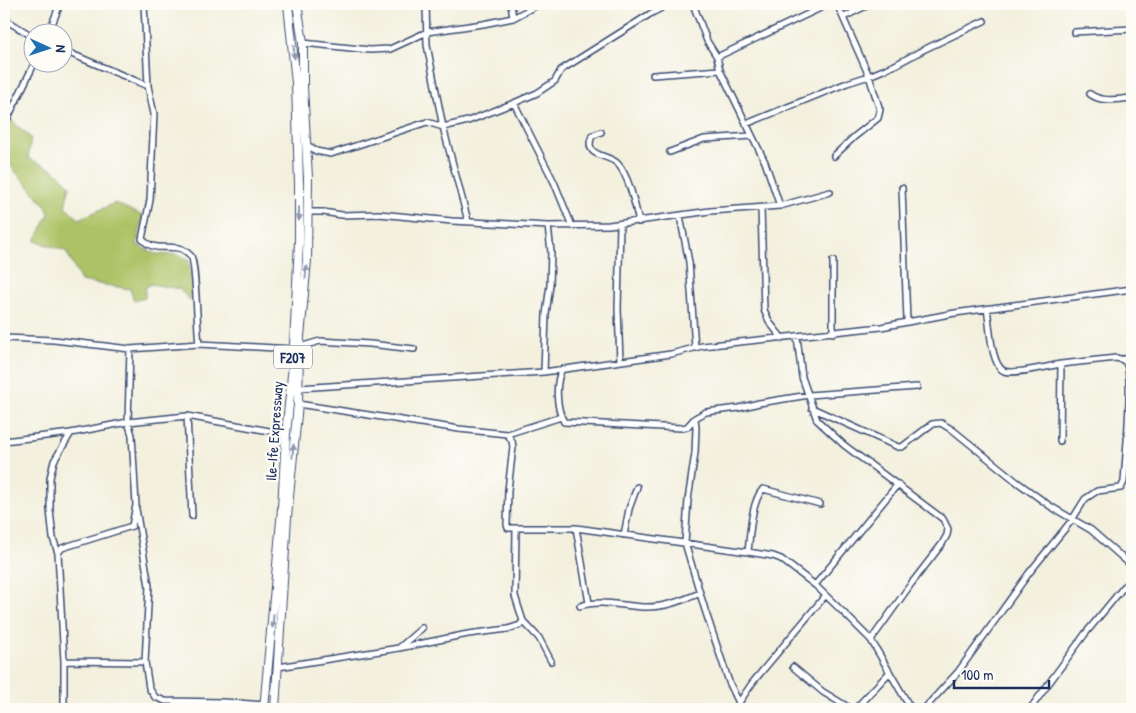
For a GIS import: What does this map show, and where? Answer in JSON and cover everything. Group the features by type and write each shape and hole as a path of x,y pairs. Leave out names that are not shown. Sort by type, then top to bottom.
{"main road":[{"name":"Ile-Ife Expressway","path":"275,709 299,388 296,348 299,167 296,83 288,4"},
{"name":"Ile-Ife Expressway","path":"265,707 282,519 286,434 307,260 308,167 303,86 303,43 297,4"},
{"path":"299,167 308,167"}],"street":[{"path":"53,22 60,4"},
{"path":"144,4 148,86 154,114 150,200 142,240 154,247 182,249 191,256 194,272 198,344"},
{"path":"426,4 430,65 443,127 468,221"},
{"path":"511,4 513,18"},
{"path":"303,43 370,50 390,49 427,32 513,18 539,4"},
{"path":"306,144 316,151 332,154 427,122 443,127 468,121 536,93 555,81 561,70 668,4"},
{"path":"693,4 707,41 717,57 720,70 765,162 780,206"},
{"path":"717,57 829,4"},
{"path":"834,156 878,118 880,110 869,76 837,4"},
{"path":"844,17 870,4"},
{"path":"4,19 22,30"},
{"path":"746,124 895,65 984,21"},
{"path":"1074,32 1132,29"},
{"path":"72,54 148,86"},
{"path":"652,75 720,70"},
{"path":"4,126 30,72"},
{"path":"1090,94 1096,98 1106,100 1132,98"},
{"path":"514,103 554,182 572,226"},
{"path":"601,132 592,136 590,146 598,155 616,162 628,184 638,222"},
{"path":"670,152 704,139 752,136"},
{"path":"902,188 907,321"},
{"path":"308,212 342,215 379,214 572,226 620,224 710,211 780,206 830,192"},
{"path":"760,208 764,310 770,323 782,338"},
{"path":"680,216 689,262 695,348"},
{"path":"620,224 618,309 620,361"},
{"path":"544,372 551,252 548,226"},
{"path":"833,261 834,333"},
{"path":"299,388 544,372 671,354 702,346 881,327 907,321 1132,288"},
{"path":"987,309 994,354 999,367 1003,370 1015,372 1061,364 1132,358"},
{"path":"797,336 802,377 817,420 943,519 948,529 942,544 871,640"},
{"path":"4,338 54,340 130,349 198,344 296,348 320,341 414,349"},
{"path":"130,349 128,422 132,435 136,505 149,586 145,662 149,688 155,697 165,701 223,702 265,707"},
{"path":"924,709 958,672 1029,573 1072,520 1085,499 1090,494 1121,488 1124,482 1129,394 1127,364 1123,359"},
{"path":"1060,441 1061,364"},
{"path":"562,369 557,385 561,417 564,422 569,423 682,428 687,427 695,418 706,412 809,395 917,386"},
{"path":"298,404 459,429 507,434 561,417"},
{"path":"812,408 898,447 902,447 932,424 941,424 954,431 1017,482 1072,520 1091,530 1132,566"},
{"path":"187,416 192,516"},
{"path":"4,441 71,433 128,422 187,416 286,434"},
{"path":"695,418 695,453 688,500 685,543 729,682 742,709"},
{"path":"64,709 64,661 58,553 53,538 50,510 50,478 54,461 71,433"},
{"path":"507,434 512,441 513,447 508,490 508,528 576,528 748,552 780,559 815,585 871,640 911,709"},
{"path":"815,585 898,484"},
{"path":"624,535 629,509 637,487"},
{"path":"748,552 753,515 763,489 820,504"},
{"path":"58,553 62,548 132,526 136,505"},
{"path":"516,528 515,596 523,621 539,638 551,660"},
{"path":"576,528 589,603"},
{"path":"1030,709 1085,634 1132,577"},
{"path":"580,606 589,603 662,607 700,592"},
{"path":"738,704 753,682 825,596"},
{"path":"278,667 399,648 468,634 508,629 520,625 523,621"},
{"path":"399,648 422,628"},
{"path":"64,661 145,662"},
{"path":"793,667 823,692 851,709"},
{"path":"855,709 889,673"},
{"path":"1128,709 1132,703"}],"green space":[{"path":"4,113 31,138 28,158 54,170 70,185 65,206 79,219 115,203 143,216 137,245 155,254 179,255 189,261 193,287 190,301 180,289 151,284 145,288 145,298 134,301 130,289 81,281 66,251 35,241 49,214 46,206 4,160"}]}
